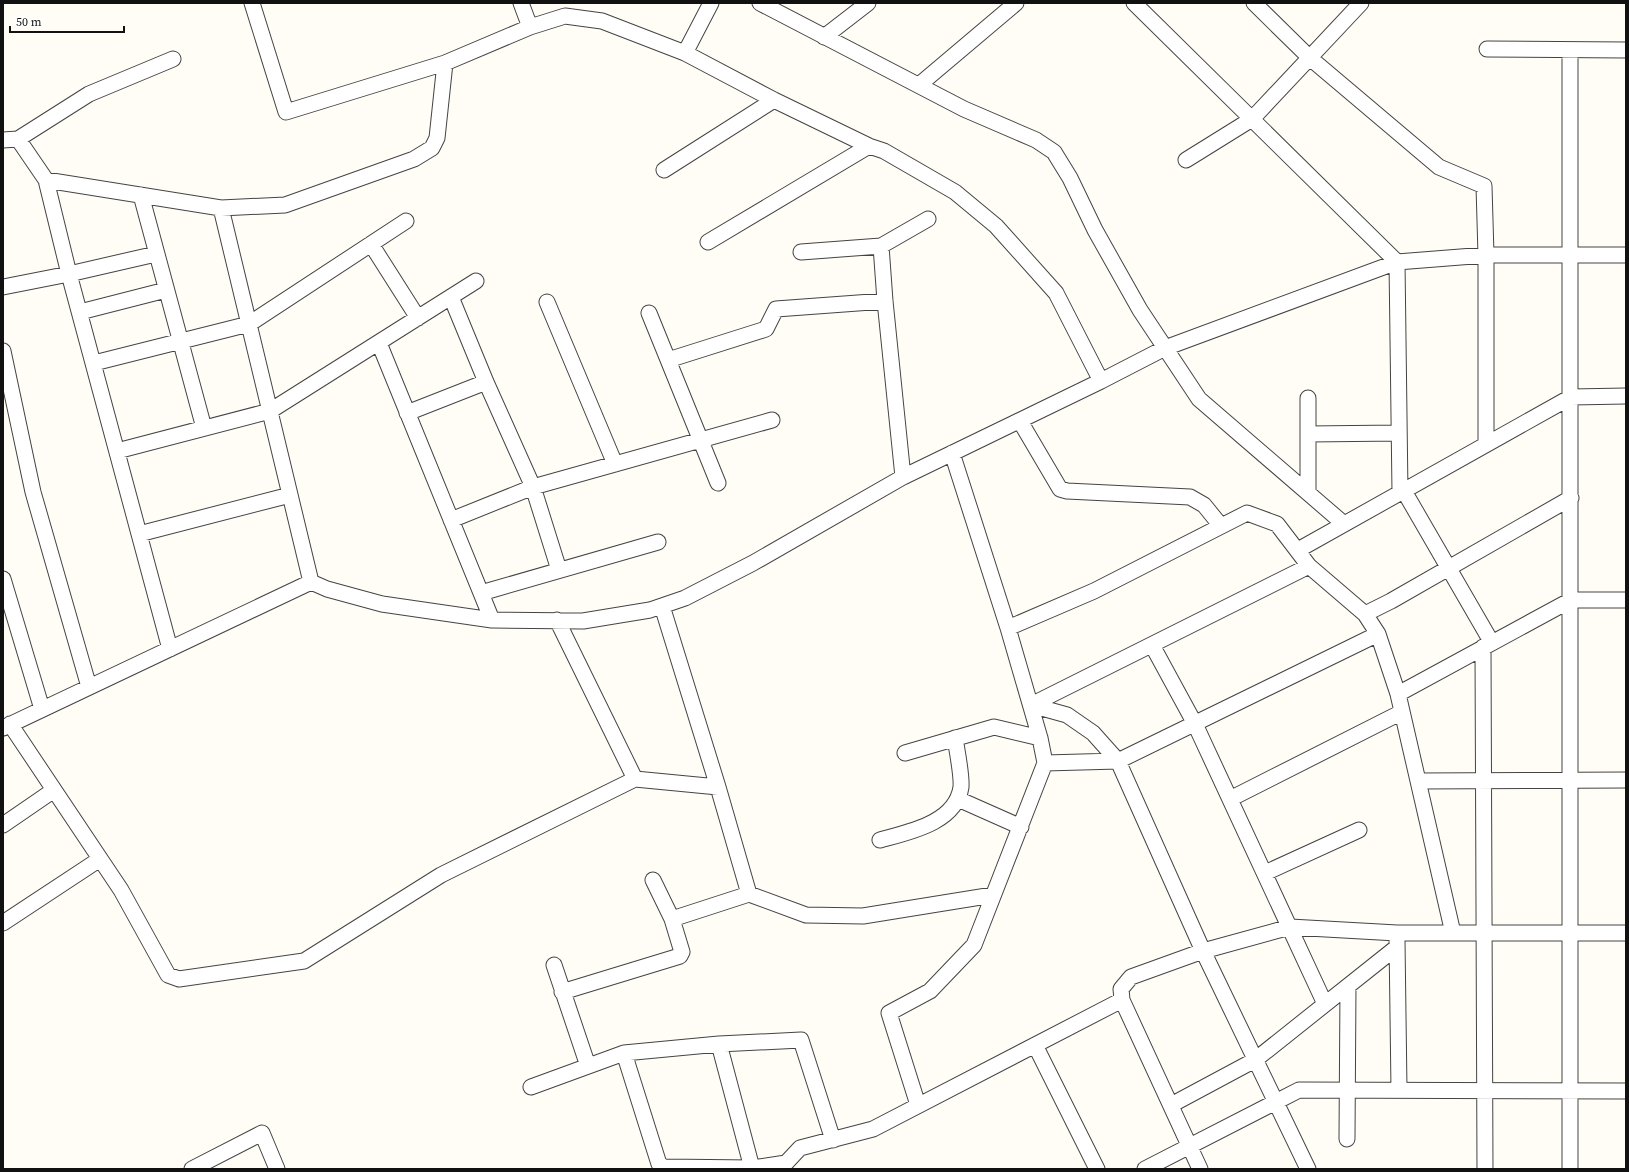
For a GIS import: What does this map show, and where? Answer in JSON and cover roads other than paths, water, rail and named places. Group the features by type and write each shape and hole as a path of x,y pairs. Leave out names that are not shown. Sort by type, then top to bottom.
{"street":[{"path":"252,3 286,112 444,63 530,27 567,9 685,53 774,100 869,146 884,151 955,192 996,226 1056,293 1101,381"},
{"path":"521,3 530,27"},
{"path":"685,53 711,3"},
{"path":"760,3 964,109 1036,140 1054,152 1070,178 1095,230 1140,310 1199,399 1344,524"},
{"path":"824,36 868,3"},
{"path":"918,85 1016,3"},
{"path":"1134,3 1397,262 1399,433 1402,492 1448,568 1487,645 1484,781 1485,1169"},
{"path":"1254,3 1310,58 1439,167 1484,186 1486,255 1486,444"},
{"path":"1186,160 1252,119 1361,3"},
{"path":"1487,49 1626,50"},
{"path":"1570,50 1570,1169"},
{"path":"3,140 18,139 89,94 173,59"},
{"path":"46,180 221,208 285,205 414,159 432,148 437,138 444,63"},
{"path":"664,170 774,100"},
{"path":"18,139 46,180 69,274 170,649"},
{"path":"708,242 869,146"},
{"path":"141,195 204,428"},
{"path":"221,208 311,582"},
{"path":"801,252 881,246 928,219"},
{"path":"94,364 249,324 406,221"},
{"path":"371,244 418,318"},
{"path":"881,246 885,301 903,477"},
{"path":"3,287 69,274 156,254"},
{"path":"718,787 635,779 441,875 304,961 179,979 168,976 121,890 54,790 6,726 311,582 327,589 382,604 492,620 583,621 650,610 685,598 753,563 903,477 1020,421 1165,348 1397,262 1486,255 1626,255"},
{"path":"117,451 270,411 476,281"},
{"path":"80,312 166,290"},
{"path":"451,297 486,382 533,487 559,570"},
{"path":"668,360 766,329 776,309 885,301"},
{"path":"547,302 615,464"},
{"path":"649,313 718,483"},
{"path":"379,343 492,620"},
{"path":"3,351 33,492 89,687"},
{"path":"407,413 486,382"},
{"path":"1298,550 1571,397 1626,396"},
{"path":"1308,398 1308,493"},
{"path":"451,520 533,487 772,420"},
{"path":"1020,421 1060,488 1067,492 1190,497 1204,505 1221,526"},
{"path":"1308,434 1399,433"},
{"path":"918,1105 889,1013 930,990 974,945 1045,763 1031,705 1008,628 952,453"},
{"path":"139,534 290,495"},
{"path":"1365,614 1571,498"},
{"path":"1008,628 1094,591 1247,513 1277,524 1309,566 1365,614 1378,634 1398,694 1453,933"},
{"path":"481,593 658,542"},
{"path":"1031,705 1309,566"},
{"path":"3,579 42,710"},
{"path":"1398,694 1571,600 1626,600"},
{"path":"662,606 718,787 749,894"},
{"path":"557,620 635,779"},
{"path":"1045,763 1118,762 1378,634"},
{"path":"1152,644 1195,724 1325,1004"},
{"path":"1031,705 1067,715 1093,733 1118,762 1203,951 1308,1169"},
{"path":"1230,799 1402,712"},
{"path":"905,753 994,727 1040,738"},
{"path":"880,840 917,829 942,818 958,799 961,786 955,738"},
{"path":"1418,781 1626,780"},
{"path":"3,825 54,790"},
{"path":"958,799 1021,827"},
{"path":"1265,873 1359,830"},
{"path":"3,923 100,858"},
{"path":"562,992 680,956 682,952 672,919 653,880"},
{"path":"672,919 749,894 806,916 863,916 993,895"},
{"path":"1200,1169 1122,1000 1122,989 1131,978 1203,951 1290,926 1397,940 1453,933 1626,933"},
{"path":"1171,1105 1255,1060 1348,986 1397,940"},
{"path":"1397,940 1399,1090"},
{"path":"554,965 588,1066"},
{"path":"1347,1139 1348,986"},
{"path":"624,1053 659,1164 664,1167 752,1168 786,1163 800,1148 873,1128 1122,1000"},
{"path":"531,1087 624,1053 719,1044 800,1040 833,1140"},
{"path":"719,1044 752,1168"},
{"path":"1035,1045 1098,1169"},
{"path":"1144,1169 1299,1090 1626,1091"},
{"path":"192,1169 262,1133 277,1169"}]}
